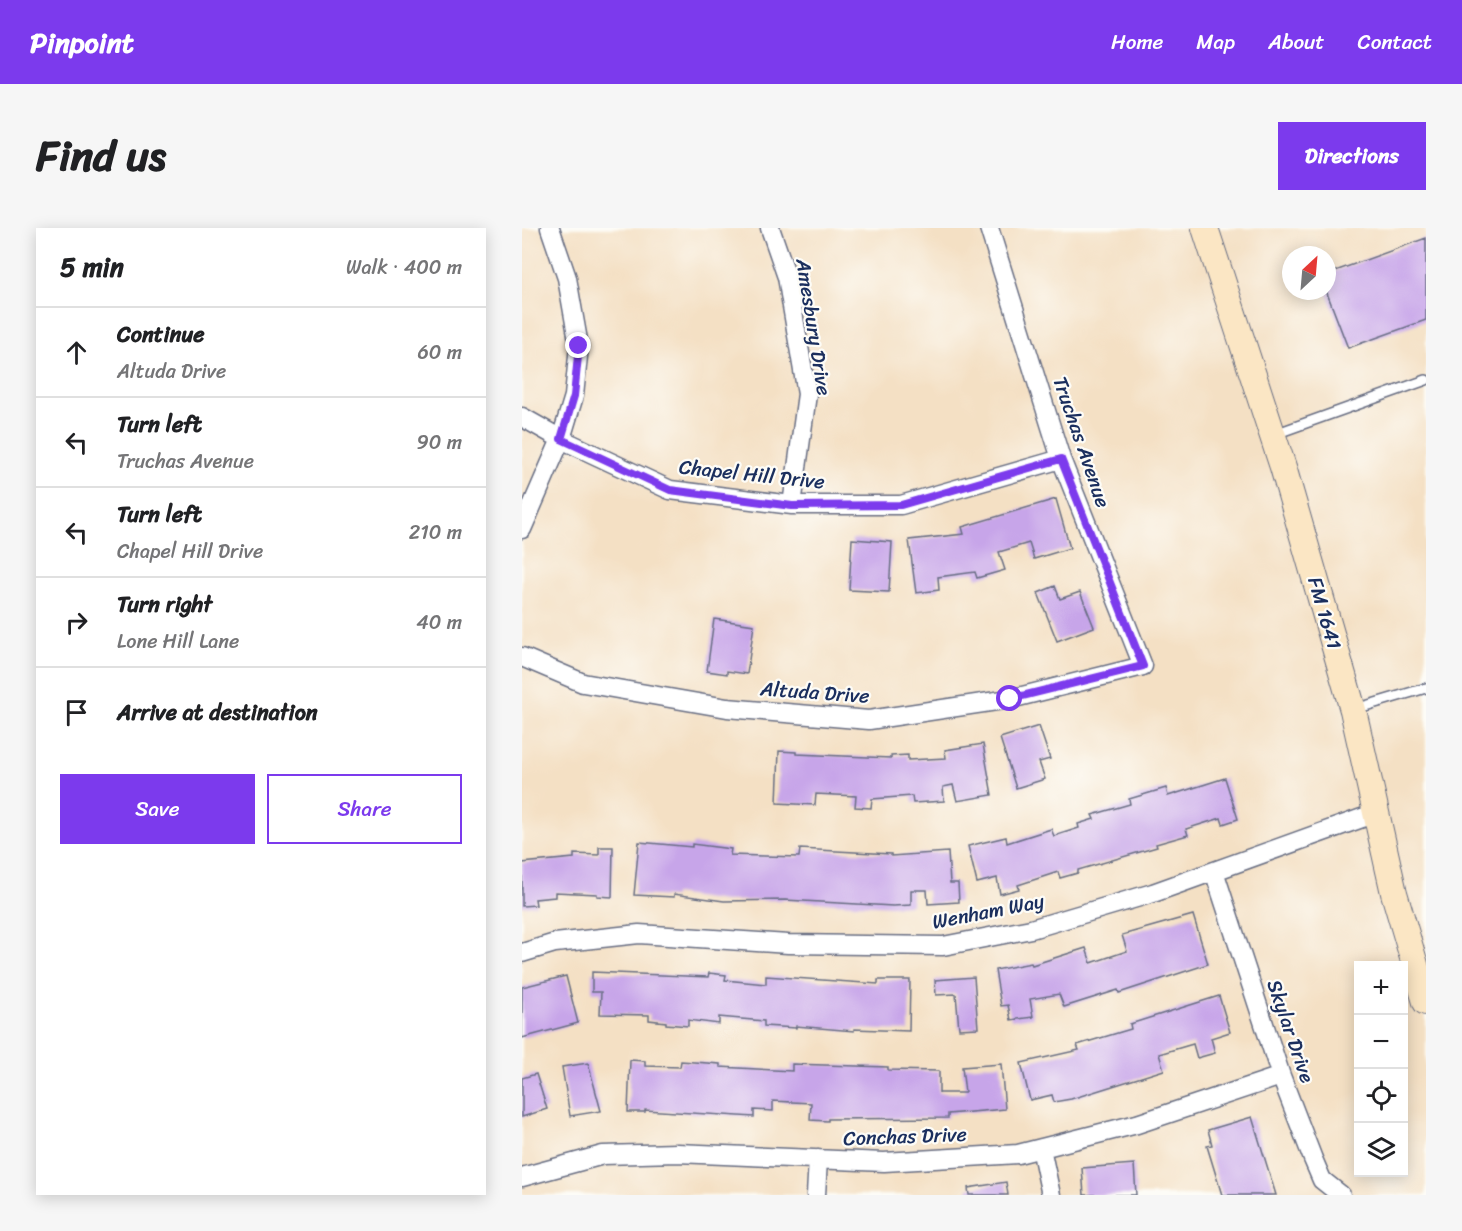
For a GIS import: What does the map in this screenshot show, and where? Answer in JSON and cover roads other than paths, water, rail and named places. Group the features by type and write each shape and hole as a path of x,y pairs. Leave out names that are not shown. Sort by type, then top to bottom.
{"main road":[{"name":"FM 1641","path":"1204,228 1273,435 1353,710 1394,893 1426,1002"}],"street":[{"path":"522,529 561,439 574,396 579,346 567,278 550,228"},
{"name":"Amesbury Drive","path":"770,228 787,277 807,394 792,506"},
{"name":"Truchas Avenue","path":"990,228 1061,459 1143,666"},
{"name":"Chapel Hill Drive","path":"522,417 561,439 670,490 792,506 901,505 1061,459"},
{"name":"Altuda Drive","path":"522,657 583,683 727,708 869,720 1010,699 1143,666"},
{"name":"Wenham Way","path":"522,953 555,943 639,934 788,944 943,946 1031,929 1153,893 1376,813"},
{"name":"Skylar Drive","path":"1215,871 1281,1076 1322,1180 1341,1195"},
{"name":"Conchas Drive","path":"522,1177 603,1155 678,1153 884,1162 1018,1154 1137,1124 1281,1076"},
{"path":"1041,1148 1051,1195"},
{"path":"816,1195 818,1159"}],"lane":[{"path":"1273,435 1426,380"},
{"path":"1353,710 1426,688"}]}
